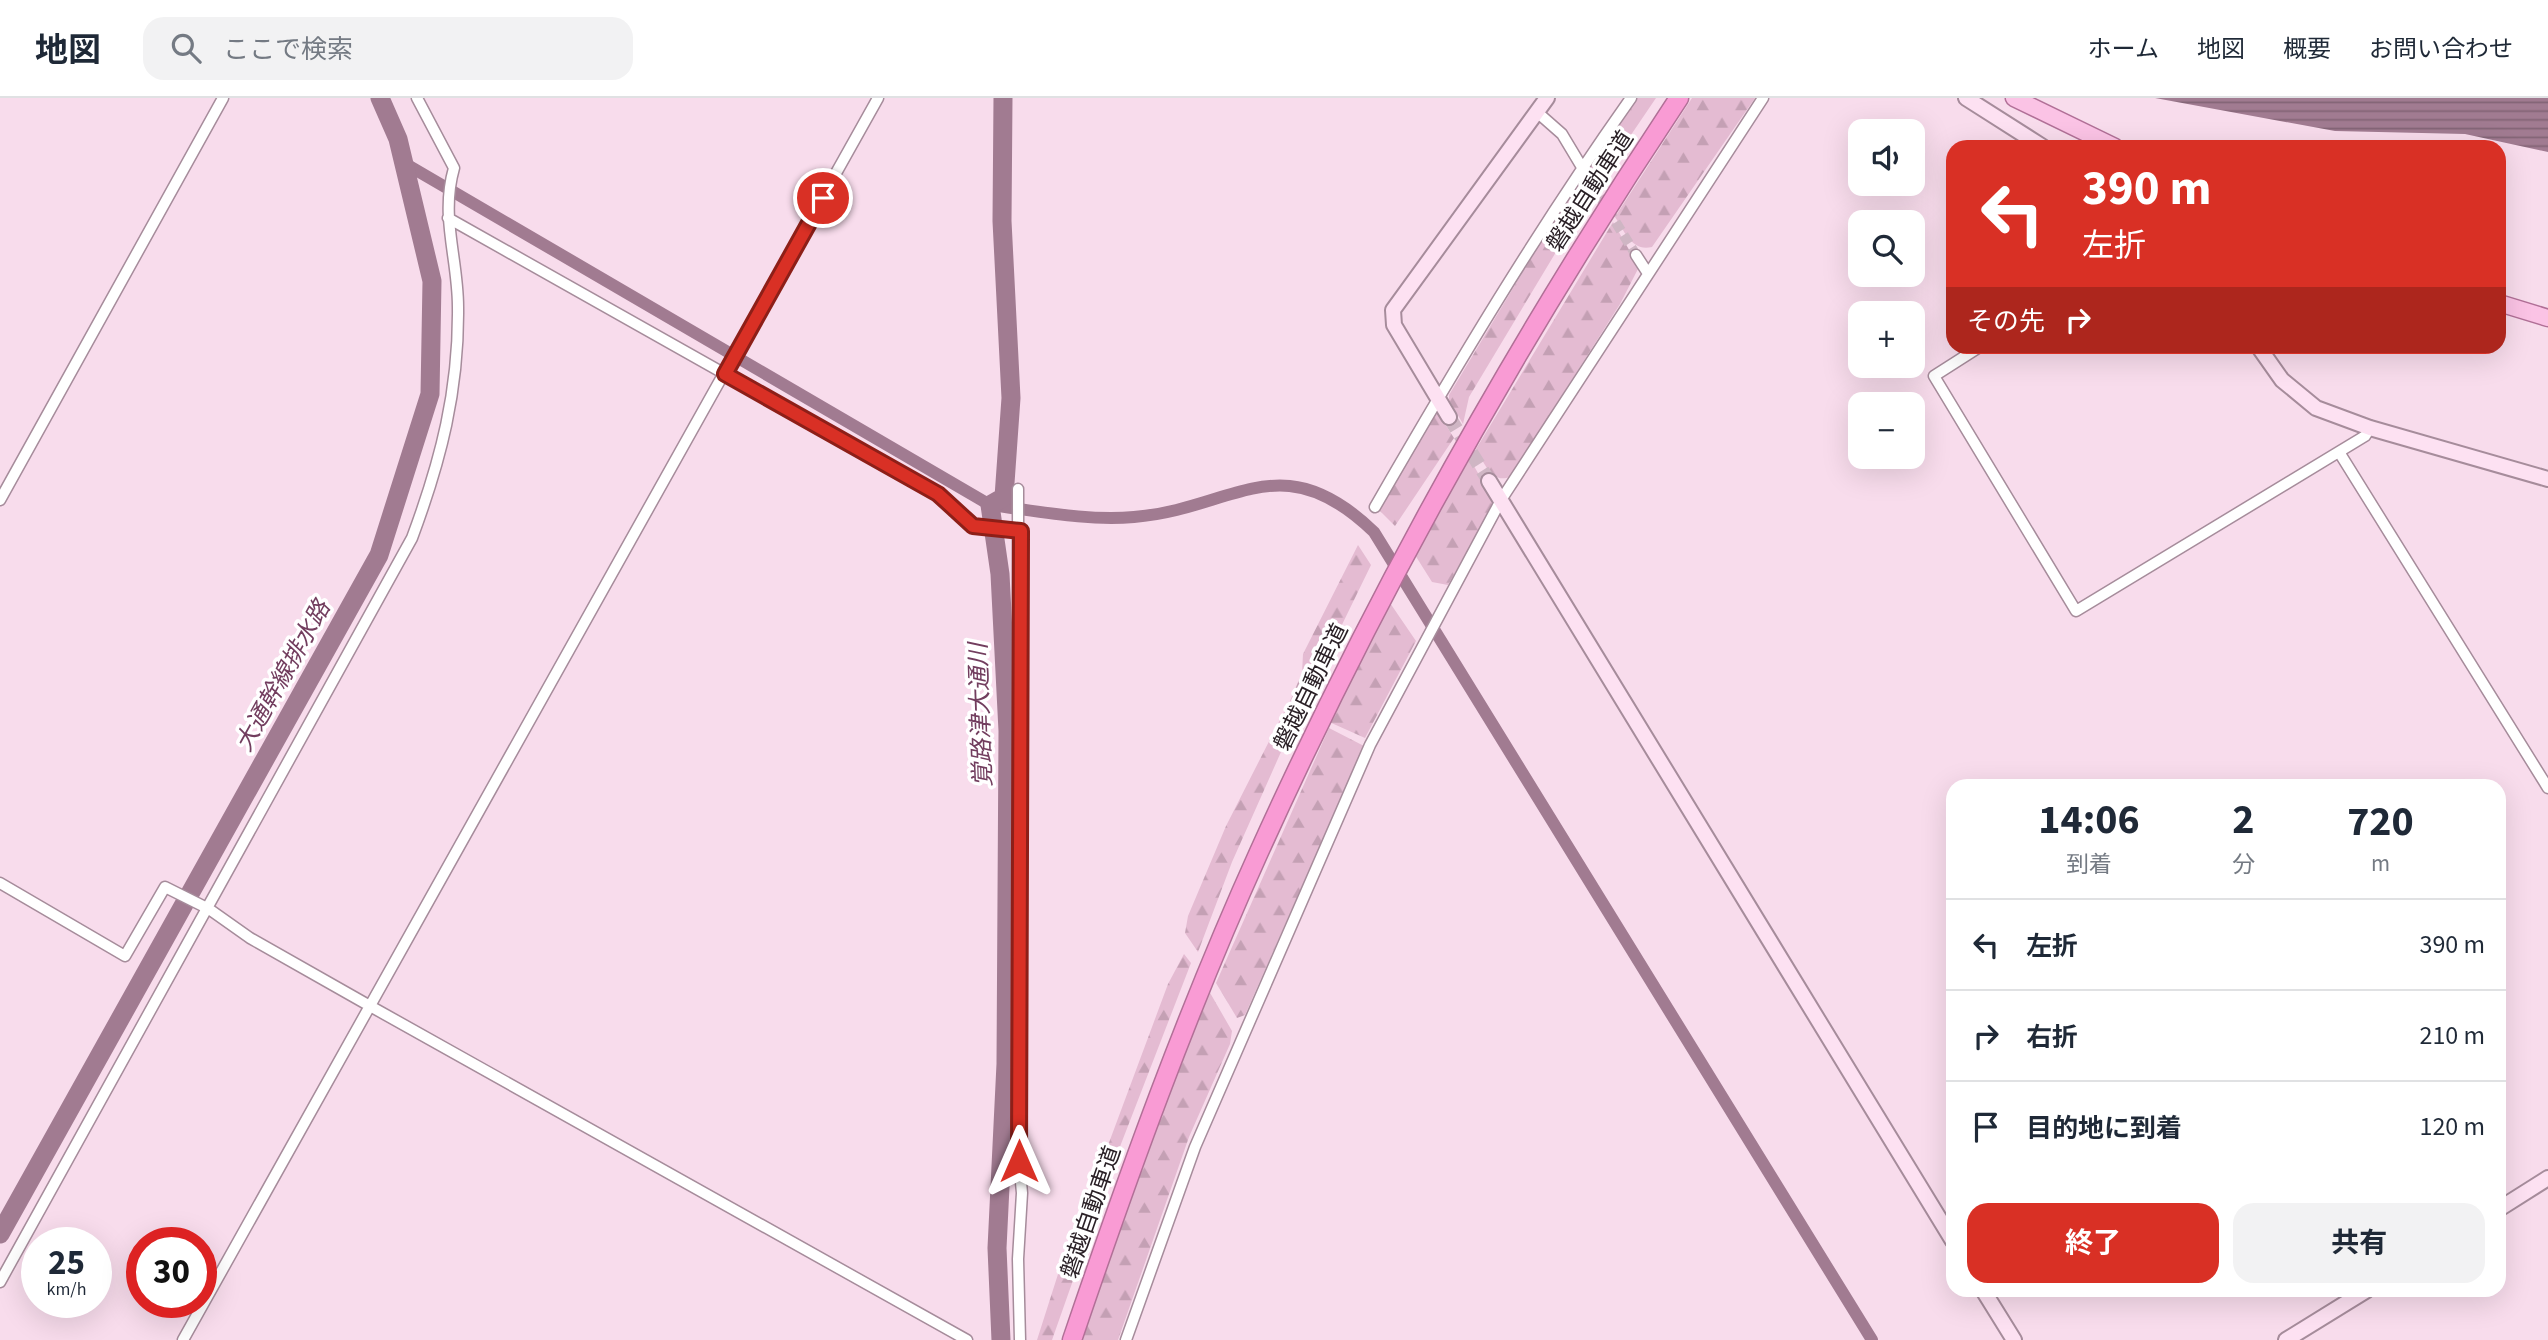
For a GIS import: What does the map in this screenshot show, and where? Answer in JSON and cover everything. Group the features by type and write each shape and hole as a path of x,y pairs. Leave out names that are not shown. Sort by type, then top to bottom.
{"highway":[{"name":"磐越自動車道","path":"1072,1340 1139,1147 1203,982 1268,832 1384,594 1546,306 1679,98"}],"main road":[{"path":"2014,98 2101,140"},
{"path":"2506,305 2548,318"}],"street":[{"path":"0,500 223,98"},
{"path":"0,1282 205,907 412,538 436,473 457,358 458,294 446,202 454,168 417,98"},
{"path":"183,1340 878,98"},
{"path":"1449,417 1394,325 1393,310 1547,98"},
{"path":"1374,507 1438,398 1582,168 1631,98"},
{"path":"1126,1340 1195,1147 1370,746 1501,500 1647,272 1763,98"},
{"path":"1966,98 2032,140"},
{"path":"1537,112 1562,134 1592,184"},
{"path":"448,218 727,371 938,494 973,526 1016,531"},
{"path":"1636,255 1647,272"},
{"path":"1968,354 1934,376 2076,611 2365,436 2370,428"},
{"path":"2264,354 2283,380 2303,400 2327,413 2548,480"},
{"path":"2339,452 2548,788"},
{"path":"1489,481 1946,1230"},
{"path":"1018,489 1020,1340"},
{"path":"0,883 125,956 165,887 174,891 370,1006 967,1340"},
{"path":"2506,1205 2548,1178"},
{"path":"1987,1297 2014,1340"},
{"path":"2286,1340 2356,1297"}],"green space":[{"path":"1634,98 1656,98 1597,185 1586,166"},
{"path":"1692,98 1755,98 1652,247 1639,247 1630,240 1615,217"},
{"path":"1582,173 1592,192 1469,397 1463,424 1449,400 1449,395"},
{"path":"1613,222 1639,267 1620,304 1510,477 1493,475 1476,449"},
{"path":"1436,410 1454,438 1395,526 1377,508"},
{"path":"1470,459 1495,503 1448,585 1432,582 1415,555 1422,536"},
{"path":"1358,545 1371,565 1302,707 1290,701 1302,673 1303,654"},
{"path":"1388,600 1416,641 1365,738 1327,721"},
{"path":"1286,708 1297,716 1232,862 1198,952 1185,933 1188,916 1226,826"},
{"path":"1329,728 1364,746 1245,1015 1237,1018 1216,983"},
{"path":"1184,954 1191,963 1121,1144 1052,1340 1037,1340 1067,1246 1078,1226 1168,984"},
{"path":"1209,991 1232,1031 1230,1044 1189,1137 1118,1340 1078,1340 1177,1069"}],"shaded area":[{"path":"2155,98 2548,98 2548,152 2506,143 2506,140 2465,134 2335,131"}],"waterway":[{"name":"大通幹線排水路","path":"0,1234 379,555 430,394 432,281 398,139 380,98"},
{"name":"覚路津大通川","path":"1001,1340 997,1248 1006,1064 1008,731 1000,574 990,505 1004,497 1011,398 1002,221 1003,98"},
{"path":"404,163 990,505 1080,517 1134,517 1169,512 1257,488 1284,486 1311,491 1341,505 1374,532 1872,1340"}],"tunnel":[{"path":"1592,184 1636,255"},
{"path":"1449,417 1489,481"}],"route":[{"path":"823,198 725,374 938,494 973,526 1021,531 1019,1161"}]}
